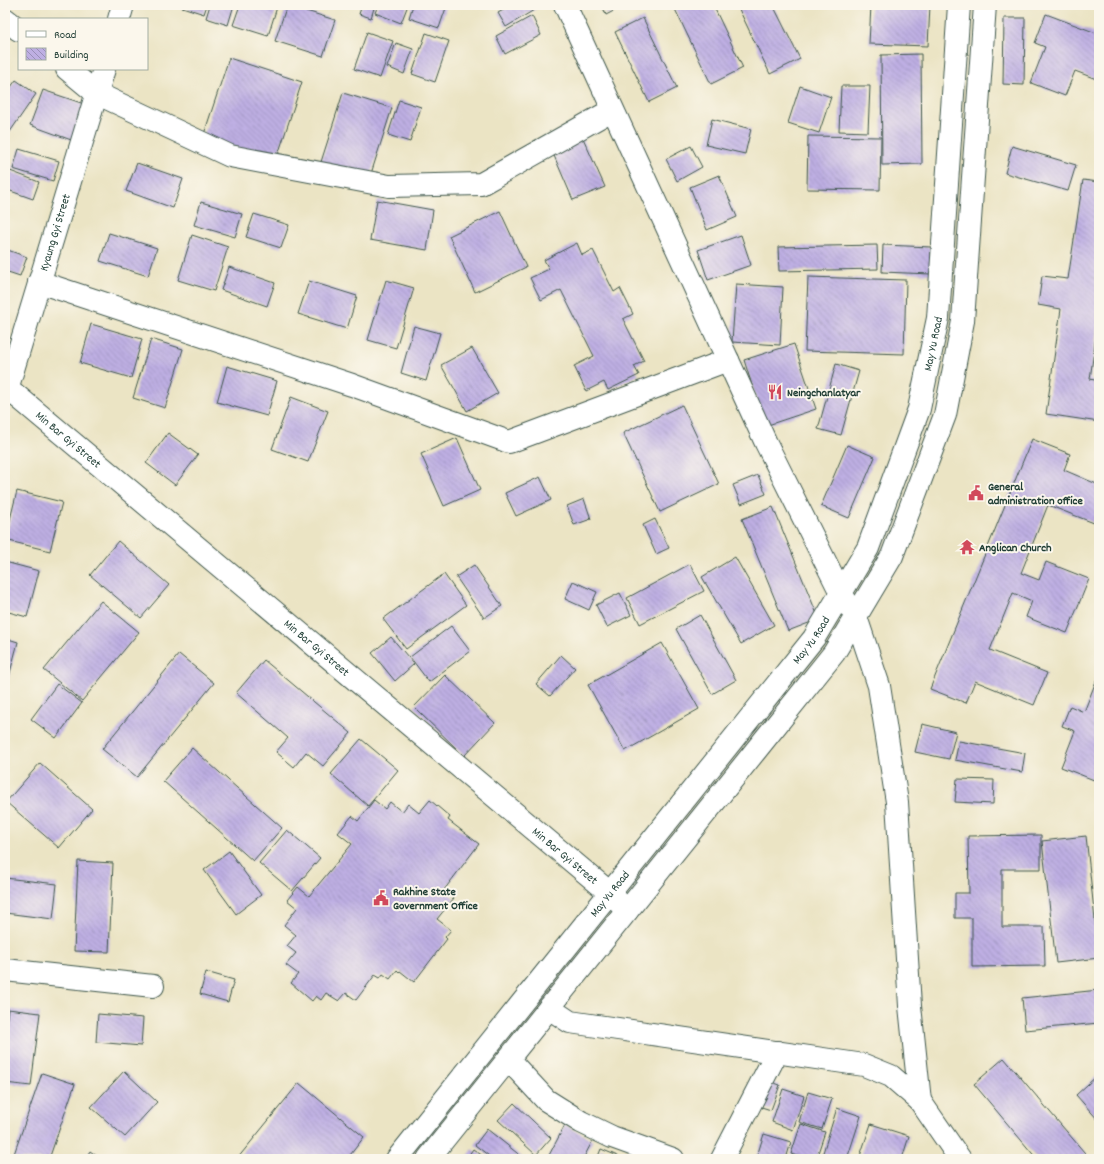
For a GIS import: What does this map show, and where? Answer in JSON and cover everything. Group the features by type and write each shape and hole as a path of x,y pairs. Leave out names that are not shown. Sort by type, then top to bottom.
{"street":[{"path":"119,18 123,5"},
{"path":"565,5 766,443 841,593 856,617 879,686 897,802 910,1006 920,1101"},
{"name":"May Yu Road","path":"397,1159 814,638 868,548 919,410 938,318 960,5"},
{"name":"May Yu Road","path":"428,1159 834,653 892,556 945,415 963,321 985,5"},
{"path":"5,18 18,29"},
{"path":"68,70 96,92 230,156 389,186 481,184 612,110"},
{"name":"Kyaung Gyi Street","path":"6,390 104,70"},
{"path":"39,282 352,385 509,442 728,360"},
{"name":"Min Bar Gyi Street","path":"6,390 610,893 628,911"},
{"path":"5,970 153,986"},
{"path":"549,1008 570,1022 864,1065 891,1076 920,1101 960,1159"},
{"path":"722,1159 777,1052"},
{"path":"508,1059 546,1100 582,1122 612,1138 673,1159"}],"building":[{"path":"176,5 207,5 204,14"},
{"path":"210,5 234,5 228,25 206,18"},
{"path":"240,5 271,5 277,7 268,36 233,25"},
{"path":"287,5 335,20 323,56 275,41"},
{"path":"362,5 375,5 371,18 359,14"},
{"path":"378,5 408,5 401,23 375,13"},
{"path":"413,5 447,5 439,28 409,18"},
{"path":"512,5 537,5 539,7 506,27 498,13"},
{"path":"602,5 625,5 606,15"},
{"path":"673,5 713,5 743,68 711,84"},
{"path":"737,5 773,5 800,59 770,74"},
{"path":"871,5 930,5 928,46 869,44"},
{"path":"1046,14 1099,34 1099,80 1075,71 1065,96 1031,83 1045,47 1035,43"},
{"path":"532,16 541,35 505,54 496,36"},
{"path":"643,18 677,88 649,102 615,32"},
{"path":"1004,18 1025,18 1024,85 1003,84"},
{"path":"367,32 393,41 380,78 354,69"},
{"path":"426,33 449,41 435,82 412,74"},
{"path":"396,43 413,49 404,74 387,67"},
{"path":"921,54 922,164 882,165 881,55"},
{"path":"229,58 302,82 276,161 203,137"},
{"path":"16,80 36,94 5,139 5,95"},
{"path":"800,86 831,97 819,133 788,123"},
{"path":"841,86 870,86 868,132 839,131"},
{"path":"43,90 87,105 74,141 30,125"},
{"path":"343,93 392,108 369,180 320,165"},
{"path":"399,100 421,107 410,142 388,135"},
{"path":"712,119 751,129 745,154 706,145"},
{"path":"808,136 881,137 880,190 807,189"},
{"path":"583,138 605,187 573,200 552,151"},
{"path":"691,146 702,167 677,181 666,159"},
{"path":"1012,146 1076,165 1068,191 1005,173"},
{"path":"19,149 59,161 53,181 13,169"},
{"path":"137,163 183,179 173,208 126,191"},
{"path":"5,169 39,182 33,199 5,189"},
{"path":"719,175 737,217 707,230 690,187"},
{"path":"1083,180 1099,182 1099,315 1090,379 1099,381 1099,422 1046,414 1061,309 1038,305 1042,276 1068,279"},
{"path":"377,200 433,210 427,250 370,240"},
{"path":"201,202 242,214 235,237 194,225"},
{"path":"500,211 526,267 475,292 449,236"},
{"path":"254,214 289,225 281,248 246,237"},
{"path":"109,233 157,248 148,276 100,261"},
{"path":"192,235 228,247 214,291 178,280"},
{"path":"741,235 751,265 708,280 698,250"},
{"path":"577,243 582,255 593,250 614,292 620,288 633,314 623,319 644,361 634,366 639,375 608,390 604,382 586,391 574,366 594,356 561,290 541,300 530,278 549,269 544,260"},
{"path":"877,245 878,269 779,271 778,247"},
{"path":"883,245 931,247 931,274 882,272"},
{"path":"5,249 27,257 20,276 5,271"},
{"path":"229,267 275,283 267,306 221,290"},
{"path":"808,277 906,280 904,354 805,351"},
{"path":"386,280 414,288 396,348 368,340"},
{"path":"309,281 357,296 347,329 298,314"},
{"path":"736,284 783,287 780,345 732,342"},
{"path":"91,324 142,339 131,378 80,363"},
{"path":"414,326 440,333 426,381 401,373"},
{"path":"151,339 183,349 165,408 133,398"},
{"path":"794,344 816,409 765,426 744,360"},
{"path":"472,348 498,393 467,411 441,365"},
{"path":"836,364 859,371 841,435 818,429"},
{"path":"227,366 277,381 267,416 217,402"},
{"path":"291,397 328,411 308,462 272,449"},
{"path":"682,405 719,484 660,512 623,433"},
{"path":"168,433 198,455 175,485 146,463"},
{"path":"457,438 480,490 444,506 421,454"},
{"path":"1032,439 1070,454 1064,470 1099,485 1099,525 1048,505 1021,573 1039,580 1046,562 1089,579 1067,633 1026,617 1032,601 1013,593 990,650 1047,673 1034,705 975,681 966,703 930,689"},
{"path":"847,445 875,457 849,518 821,506"},
{"path":"758,475 766,494 741,504 733,485"},
{"path":"540,477 551,500 516,516 505,493"},
{"path":"17,491 62,502 50,551 5,540"},
{"path":"584,499 591,519 574,525 567,506"},
{"path":"773,507 819,619 788,631 742,519"},
{"path":"655,519 669,548 656,554 643,525"},
{"path":"118,541 169,585 141,618 90,575"},
{"path":"735,557 774,625 741,644 702,577"},
{"path":"5,562 39,571 27,617 5,611"},
{"path":"690,564 704,591 640,624 627,598"},
{"path":"474,565 502,606 484,618 456,577"},
{"path":"444,574 466,605 406,649 383,619"},
{"path":"573,581 597,592 589,610 565,599"},
{"path":"620,593 631,615 607,627 596,605"},
{"path":"101,601 139,632 82,701 44,670"},
{"path":"700,615 736,680 712,694 676,629"},
{"path":"451,626 470,651 429,682 410,657"},
{"path":"391,637 414,664 395,681 372,653"},
{"path":"5,638 18,642 6,688 5,688"},
{"path":"662,643 699,709 625,751 588,685"},
{"path":"179,654 214,683 137,777 102,749"},
{"path":"561,655 575,668 550,696 536,684"},
{"path":"264,660 351,733 323,766 306,752 294,767 276,752 288,738 236,693"},
{"path":"445,675 495,723 464,756 414,707"},
{"path":"1098,676 1099,782 1061,767 1075,731 1062,726 1070,706 1084,712"},
{"path":"57,684 82,703 56,738 31,719"},
{"path":"922,724 956,732 949,759 915,752"},
{"path":"361,739 398,770 368,806 331,774"},
{"path":"959,741 1025,753 1022,772 955,760"},
{"path":"192,748 282,828 253,861 163,781"},
{"path":"40,763 92,809 59,848 6,802"},
{"path":"957,779 994,780 993,804 955,802"},
{"path":"374,800 385,809 390,802 402,812 408,804 419,813 430,800 450,817 448,820 479,844 444,890 454,898 437,919 451,930 445,937 447,939 414,982 397,970 390,979 383,974 380,978 375,975 356,1000 346,993 339,1001 326,993 321,1000 316,996 312,1001 291,983 298,974 286,965 296,953 287,946 296,935 284,925 297,908 287,900 298,887 309,896 352,844 338,833 352,816 358,821"},
{"path":"287,830 320,858 292,891 259,863"},
{"path":"1041,835 1041,869 1002,869 1002,927 1044,927 1045,966 972,967 972,918 955,918 955,893 969,893 968,836"},
{"path":"1086,836 1099,958 1056,963 1042,841"},
{"path":"229,851 261,895 236,914 204,870"},
{"path":"78,861 113,863 109,952 74,951"},
{"path":"5,878 57,884 53,919 5,913"},
{"path":"206,972 234,980 228,1002 200,994"},
{"path":"1099,990 1099,1023 1025,1030 1022,998"},
{"path":"8,1009 40,1013 31,1086 5,1083 5,1035"},
{"path":"98,1014 143,1018 141,1046 96,1042"},
{"path":"1004,1058 1090,1159 1037,1159 974,1084"},
{"path":"124,1071 157,1102 125,1137 91,1107"},
{"path":"42,1073 75,1084 49,1159 19,1159 13,1157"},
{"path":"1099,1074 1099,1121 1076,1095"},
{"path":"763,1079 780,1085 771,1110 755,1105"},
{"path":"299,1083 364,1137 347,1159 237,1159"},
{"path":"783,1089 804,1096 793,1130 772,1122"},
{"path":"808,1092 832,1099 822,1129 799,1122"},
{"path":"514,1103 551,1138 536,1155 498,1120"},
{"path":"837,1108 861,1116 847,1159 821,1159"},
{"path":"801,1124 825,1132 816,1159 806,1159 791,1154"},
{"path":"871,1124 909,1136 902,1159 859,1159"},
{"path":"565,1125 593,1140 583,1159 547,1159"},
{"path":"487,1129 522,1157 521,1159 493,1159 475,1145"},
{"path":"764,1134 791,1142 786,1159 756,1159"},
{"path":"473,1149 487,1159 466,1159"},
{"path":"601,1149 620,1157 619,1159 597,1159"},
{"path":"90,1151 101,1159 85,1159"}],"place":[{"name":"Neingchanlatyar","path":"775,392"},
{"name":"General administration office","path":"976,493"},
{"name":"Anglican Church","path":"967,547"},
{"name":"Rakhine State Government Office","path":"381,898"}]}
